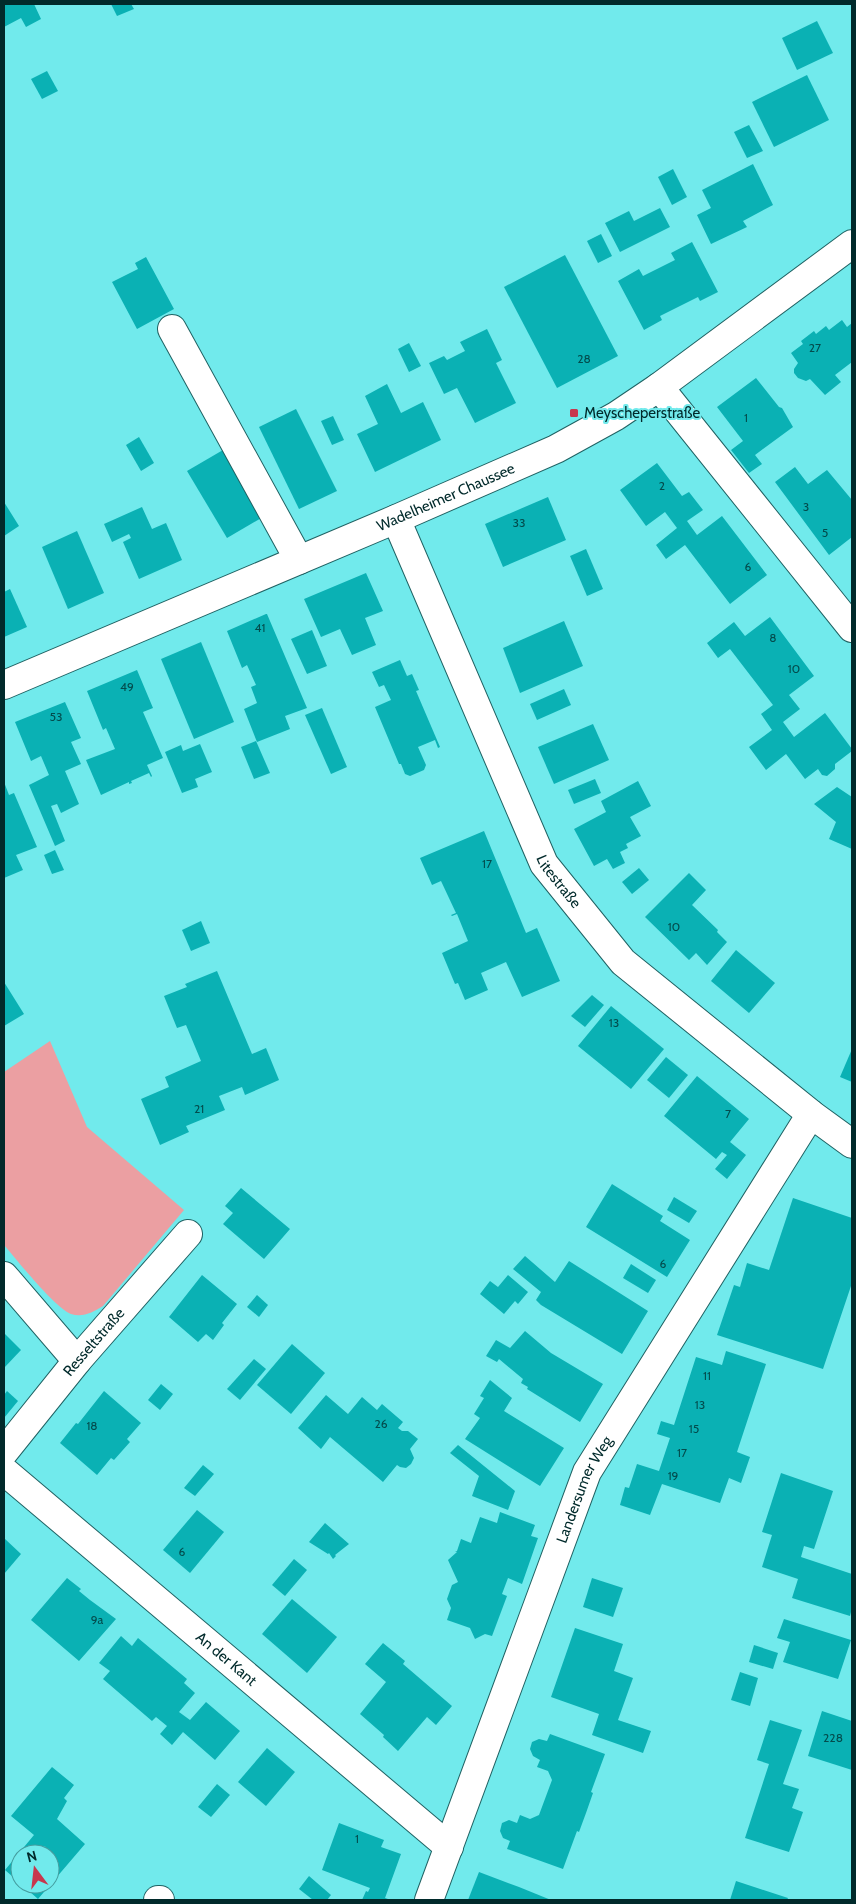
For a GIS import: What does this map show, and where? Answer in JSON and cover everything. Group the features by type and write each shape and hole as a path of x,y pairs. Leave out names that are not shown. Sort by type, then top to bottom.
{"street":[{"name":"Wadelheimer Chaussee","path":"4,686 556,449 616,416 659,387 852,244"},
{"path":"172,329 299,560"},
{"path":"659,387 852,628"},
{"name":"Litestraße","path":"396,519 544,864 623,962 811,1114 852,1144"},
{"name":"Landersumer Weg","path":"428,1900 587,1472 811,1114"},
{"name":"Resseltstraße","path":"4,1452 77,1361 188,1234"},
{"path":"4,1276 77,1361"},
{"name":"An der Kant","path":"4,1471 449,1847"}],"shaded area":[{"path":"50,1041 87,1127 184,1210 103,1306 84,1315 71,1314 56,1303 36,1283 4,1245 4,1072"}],"building":[{"path":"4,4 34,4 41,19 26,27 21,18 4,27"},
{"path":"111,4 131,4 134,9 117,16"},
{"path":"817,21 833,53 797,70 782,38"},
{"path":"47,71 58,91 42,99 31,79"},
{"path":"807,75 829,120 774,147 752,102"},
{"path":"749,125 763,151 747,158 734,132"},
{"path":"753,164 773,205 743,221 747,227 711,244 697,215 711,208 702,190"},
{"path":"673,169 687,197 672,205 658,177"},
{"path":"660,208 670,227 620,252 605,223 629,211 634,221"},
{"path":"601,234 612,256 598,263 587,241"},
{"path":"692,242 718,292 700,301 698,297 660,316 662,320 644,330 618,281 639,269 643,276 675,260 671,253"},
{"path":"565,255 618,356 557,388 504,287"},
{"path":"146,257 174,309 137,329 112,282 138,269 135,263"},
{"path":"842,320 847,327 852,323 852,362 835,375 841,382 825,395 810,379 806,381 798,378 794,373 794,369 798,363 791,353 803,344 801,341 814,331 816,334 826,326 829,330"},
{"path":"487,329 502,360 496,363 516,403 475,423 457,388 444,394 429,363 444,356 447,360 465,351 460,342"},
{"path":"409,343 421,366 409,372 398,349"},
{"path":"756,378 779,407 782,408 793,427 755,455 762,464 749,473 731,450 743,441 717,407"},
{"path":"387,384 401,413 423,402 441,440 375,472 357,434 378,424 365,396"},
{"path":"296,409 337,491 299,509 259,427"},
{"path":"333,416 344,440 332,445 321,421"},
{"path":"139,437 154,463 141,471 126,445"},
{"path":"223,450 263,517 227,538 187,471"},
{"path":"657,463 682,496 689,492 703,510 687,521 697,535 722,516 767,575 730,604 685,545 666,559 656,545 677,528 665,512 646,526 620,490"},
{"path":"795,467 808,484 827,470 852,500 852,537 829,555 775,482"},
{"path":"548,497 566,540 503,567 485,524"},
{"path":"4,502 19,526 4,536"},
{"path":"142,507 152,529 166,523 182,560 139,579 123,542 131,538 129,534 112,542 104,524"},
{"path":"77,531 104,593 68,609 42,547"},
{"path":"586,549 603,589 587,596 570,556"},
{"path":"366,573 383,611 365,618 376,645 352,655 340,629 321,637 304,599"},
{"path":"10,589 27,627 4,637 4,592"},
{"path":"266,614 307,708 285,716 290,729 257,742 244,709 257,703 251,687 256,685 247,665 242,668 227,631"},
{"path":"770,617 814,676 789,695 800,709 783,722 794,737 825,713 852,749 835,764 835,769 827,776 822,775 818,769 805,779 786,754 766,770 749,747 772,730 761,714 773,705 730,649 718,658 707,643 734,622 745,636"},
{"path":"564,621 583,666 520,693 503,648"},
{"path":"312,630 327,666 307,674 291,639"},
{"path":"201,642 234,722 194,739 161,659"},
{"path":"400,660 407,676 412,674 419,690 416,691 440,747 438,748 435,740 418,747 426,765 424,770 410,776 405,774 401,764 399,764 375,707 391,700 384,685 379,687 372,672"},
{"path":"137,670 153,708 143,712 163,758 147,765 151,777 149,773 131,781 132,783 129,784 129,782 101,795 86,760 115,749 106,728 103,730 87,691"},
{"path":"564,689 571,705 537,720 530,704"},
{"path":"65,702 81,738 71,742 81,764 65,771 79,804 61,813 57,804 51,806 65,841 55,846 29,785 49,775 41,756 31,761 15,722"},
{"path":"322,708 347,767 331,774 305,715"},
{"path":"593,724 609,760 554,784 538,747"},
{"path":"256,741 270,773 254,779 241,747"},
{"path":"200,744 212,772 195,779 198,787 182,793 165,752 181,745 183,751"},
{"path":"595,779 601,793 574,804 568,790"},
{"path":"638,781 651,806 630,817 641,836 626,844 628,848 620,852 625,863 613,869 607,859 594,866 574,829 606,812 601,801"},
{"path":"4,782 9,795 14,793 37,847 16,855 23,870 4,878"},
{"path":"837,787 852,797 852,849 829,839 836,822 814,804"},
{"path":"484,831 526,933 537,928 560,981 522,997 506,962 481,973 488,990 465,1000 458,983 455,984 442,953 468,941 457,914 451,915 456,913 441,881 432,885 420,858"},
{"path":"55,850 64,870 52,874 44,855"},
{"path":"639,868 649,880 632,894 622,882"},
{"path":"689,873 706,890 692,905 718,930 717,932 727,942 707,965 696,953 689,960 645,917"},
{"path":"201,921 210,943 191,951 182,930"},
{"path":"736,950 775,983 749,1013 711,981"},
{"path":"217,971 252,1054 266,1048 279,1080 245,1095 242,1087 219,1096 225,1110 186,1126 189,1132 160,1145 141,1099 169,1087 165,1077 201,1061 186,1025 177,1028 164,996 187,987 185,984"},
{"path":"4,982 24,1014 4,1026"},
{"path":"592,995 604,1005 585,1027 571,1016"},
{"path":"611,1006 664,1049 631,1089 578,1046"},
{"path":"852,1049 852,1082 840,1077"},
{"path":"666,1057 688,1075 669,1098 647,1080"},
{"path":"697,1076 749,1119 730,1142 746,1155 727,1179 715,1169 727,1155 722,1152 716,1159 664,1116"},
{"path":"612,1184 663,1216 660,1221 690,1240 667,1277 586,1227"},
{"path":"241,1188 290,1229 264,1259 223,1224 233,1213 225,1206"},
{"path":"674,1197 697,1211 689,1223 667,1210"},
{"path":"793,1198 852,1218 852,1283 823,1369 717,1335 734,1285 740,1287 747,1263 769,1270"},
{"path":"525,1256 555,1282 569,1261 648,1311 622,1354 541,1305 536,1300 541,1292 513,1269"},
{"path":"631,1264 656,1280 648,1293 623,1278"},
{"path":"202,1275 237,1304 222,1323 224,1325 213,1340 206,1334 198,1342 169,1317"},
{"path":"508,1275 528,1292 518,1304 515,1301 504,1314 480,1294 490,1281 498,1287"},
{"path":"257,1295 268,1305 259,1317 247,1307"},
{"path":"525,1331 551,1353 603,1384 580,1422 527,1389 528,1387 521,1383 523,1379 499,1359 497,1362 486,1356 496,1340 510,1348"},
{"path":"4,1333 21,1350 4,1368"},
{"path":"292,1344 325,1373 291,1414 257,1385"},
{"path":"726,1351 766,1364 737,1452 750,1457 741,1483 729,1478 720,1503 662,1484 650,1515 620,1505 625,1487 629,1488 637,1464 659,1471 670,1438 657,1434 661,1421 674,1425 696,1357 722,1365"},
{"path":"254,1359 266,1369 240,1400 227,1389"},
{"path":"490,1380 512,1398 504,1411 564,1448 540,1486 465,1439 480,1418 474,1414 484,1398 480,1396"},
{"path":"161,1384 173,1394 160,1410 148,1400"},
{"path":"7,1391 18,1401 4,1418 4,1395"},
{"path":"104,1391 141,1423 127,1439 130,1442 114,1460 111,1458 97,1475 60,1443"},
{"path":"326,1395 348,1414 362,1397 377,1410 382,1404 403,1422 398,1428 402,1431 408,1431 418,1439 410,1449 414,1458 411,1464 406,1468 397,1465 383,1482 330,1437 321,1449 298,1428"},
{"path":"458,1445 515,1491 508,1510 472,1496 479,1476 450,1453"},
{"path":"203,1465 214,1474 195,1496 184,1488"},
{"path":"781,1473 833,1491 814,1549 804,1546 801,1557 852,1574 852,1608 850,1616 792,1598 798,1579 762,1567 772,1535 762,1532"},
{"path":"197,1510 224,1532 190,1573 163,1550"},
{"path":"500,1512 535,1525 531,1536 538,1538 522,1584 508,1578 502,1594 507,1596 492,1636 485,1634 475,1639 470,1628 447,1620 451,1608 447,1599 452,1585 458,1582 448,1560 457,1552 455,1551 457,1551 461,1539 471,1543 480,1517 497,1523"},
{"path":"325,1523 349,1544 335,1555 333,1559 329,1553 309,1542"},
{"path":"4,1538 21,1554 4,1574"},
{"path":"294,1559 307,1570 285,1596 272,1585"},
{"path":"67,1578 81,1589 79,1591 116,1619 79,1661 31,1620"},
{"path":"592,1578 623,1588 613,1617 583,1607"},
{"path":"292,1599 337,1637 307,1673 262,1634"},
{"path":"784,1619 851,1640 838,1679 783,1662 790,1642 777,1638"},
{"path":"575,1628 623,1644 614,1671 633,1678 618,1720 651,1731 643,1753 592,1735 599,1714 551,1697"},
{"path":"121,1636 132,1646 138,1638 187,1679 184,1683 195,1693 179,1712 190,1720 206,1702 240,1731 215,1760 183,1732 172,1745 160,1734 167,1726 156,1717 152,1721 103,1679 110,1671 99,1663"},
{"path":"383,1643 405,1661 403,1664 452,1706 436,1725 427,1717 398,1751 383,1737 384,1735 360,1714 386,1682 365,1664"},
{"path":"754,1645 778,1653 773,1669 749,1662"},
{"path":"740,1672 758,1678 750,1706 731,1700"},
{"path":"822,1711 852,1721 852,1770 808,1756"},
{"path":"770,1720 802,1730 783,1784 799,1789 792,1808 803,1812 789,1852 745,1838 769,1764 757,1760"},
{"path":"550,1734 605,1754 591,1792 593,1793 586,1813 563,1869 507,1849 510,1841 503,1838 500,1831 502,1823 509,1820 517,1823 520,1815 530,1819 539,1815 552,1780 548,1771 537,1767 540,1760 533,1756 530,1749 532,1742 539,1739 547,1741"},
{"path":"267,1748 295,1772 266,1806 238,1782"},
{"path":"52,1767 74,1785 64,1798 67,1801 57,1819 85,1844 60,1873 60,1844 27,1844 34,1835 11,1816"},
{"path":"217,1784 230,1795 211,1817 198,1807"},
{"path":"339,1823 384,1840 381,1847 401,1854 385,1898 391,1900 362,1900 366,1891 368,1892 370,1888 322,1870"},
{"path":"10,1864 10,1874 5,1870"},
{"path":"479,1872 519,1887 551,1900 468,1900"},
{"path":"309,1876 331,1895 327,1900 313,1900 299,1889"},
{"path":"736,1881 788,1898 787,1900 730,1900"},
{"path":"32,1894 42,1894 38,1899"}],"place":[{"name":"Meyscheperstraße","path":"574,413"}]}
